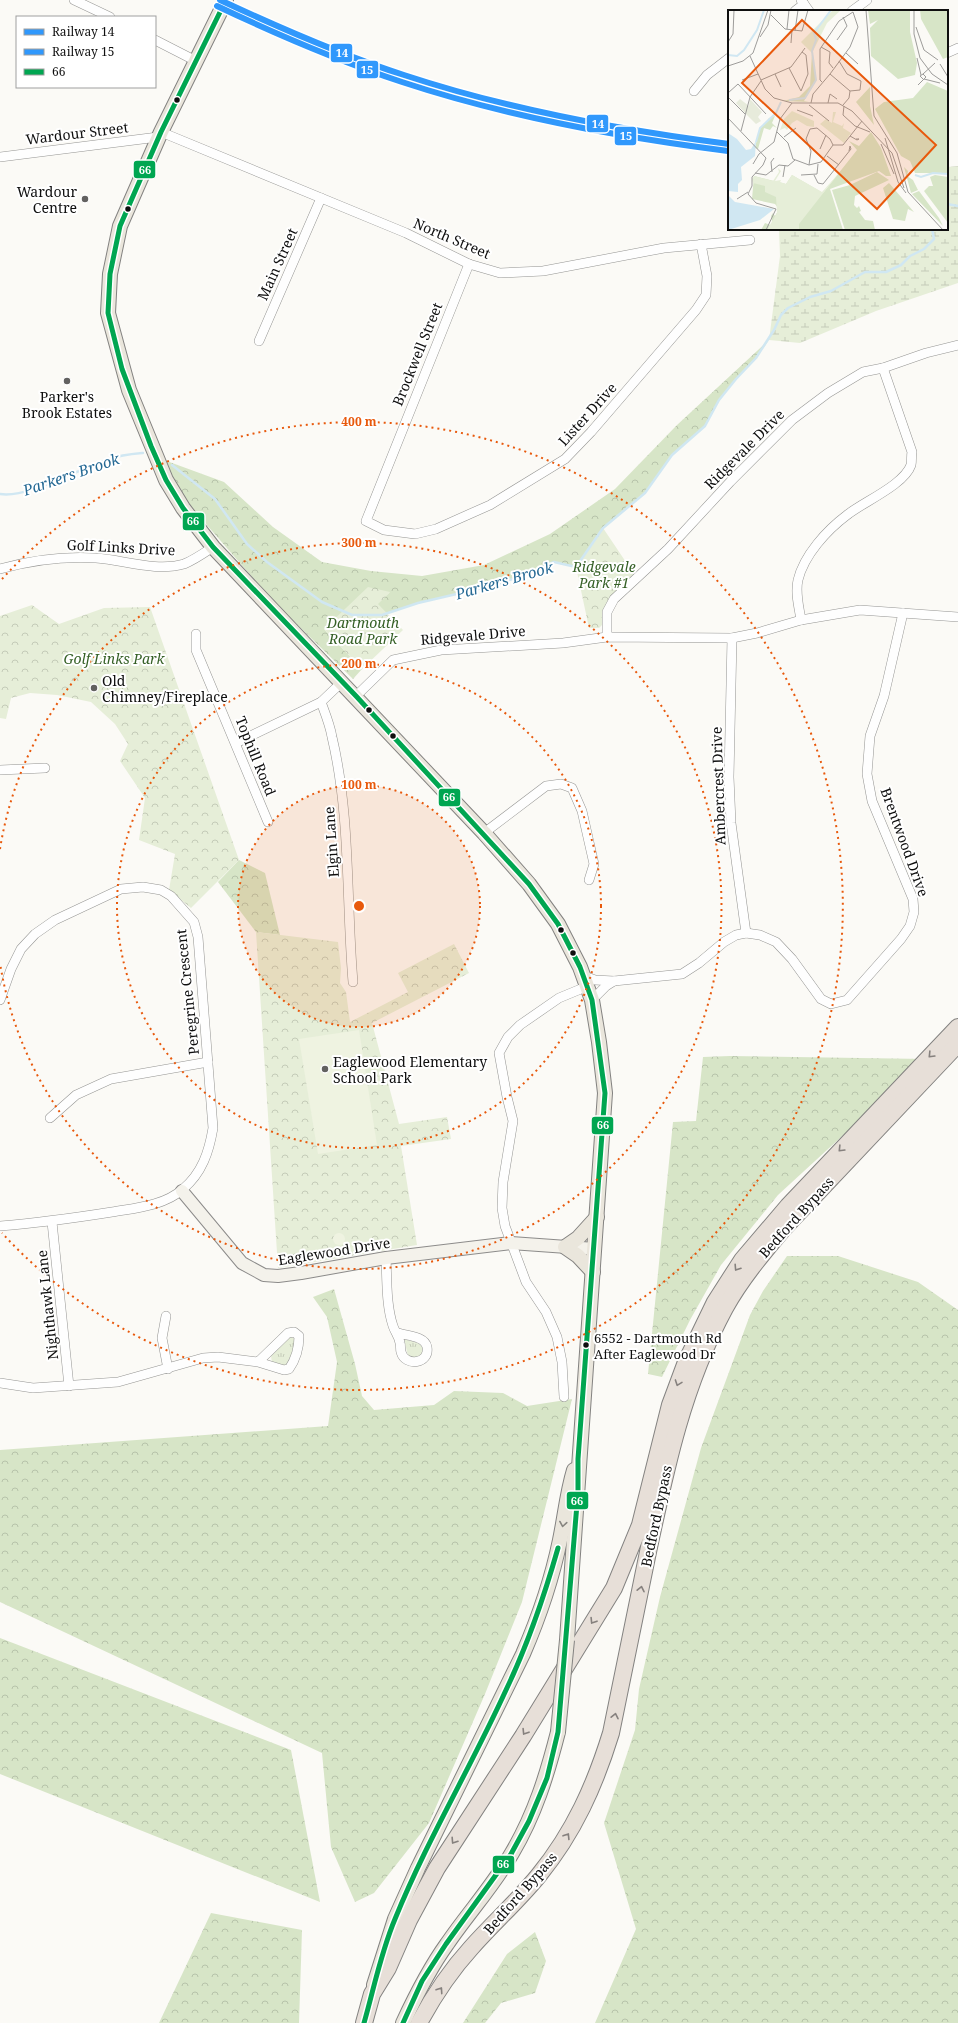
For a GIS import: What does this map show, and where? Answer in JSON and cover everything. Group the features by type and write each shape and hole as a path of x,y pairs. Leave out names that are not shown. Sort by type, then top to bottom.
{"highway":[{"name":"Bedford Bypass","path":"364,2023 372,1994 388,1968 409,1920 437,1868 523,1736 614,1588 640,1525 675,1390 686,1362 715,1302 742,1260 788,1206 958,1027"},
{"name":"Bedford Bypass","path":"419,2023 441,1987 470,1949 539,1876 562,1845 578,1819 599,1773 612,1733 670,1447 704,1350 726,1307 760,1257 784,1228 958,1044"}],"main road":[{"path":"226,0 159,135 120,226 110,274 108,313 126,383 150,446 166,480 183,508 213,548 356,696 484,833 529,884 558,924 586,981 592,1000 599,1042 604,1093 595,1249 578,1459 578,1492 567,1640 558,1732 547,1778 529,1821 512,1854 446,1944 422,1981 403,2023"},
{"path":"592,1272 578,1256 565,1247 578,1238 597,1217"},
{"path":"372,1994 394,1919 523,1654 536,1624 550,1580 560,1540 568,1490 578,1459"}],"street":[{"path":"74,0 108,16"},
{"path":"853,10 867,0"},
{"path":"156,41 196,61"},
{"path":"948,53 958,48"},
{"path":"694,91 707,75 728,59"},
{"name":"Wardour Street","path":"0,157 159,135"},
{"name":"North Street","path":"159,135 406,233 469,264 500,273 543,271 657,250 701,244 750,240"},
{"name":"Main Street","path":"259,341 321,198"},
{"name":"Lister Drive","path":"366,521 384,530 415,534 436,529 490,505 570,455 691,316 706,295 707,276 701,244"},
{"name":"Brockwell Street","path":"366,521 469,264"},
{"name":"Ridgevale Drive","path":"607,638 608,612 614,599 668,549 730,482 792,420 828,393 863,372 883,368 926,353 958,345"},
{"path":"801,620 798,581 804,566 816,548 827,534 846,515 893,485 910,465 912,452 883,368"},
{"name":"Golf Links Drive","path":"0,569 31,561 59,558 97,558 167,566 184,564 213,548"},
{"name":"Ridgevale Drive","path":"356,696 393,660 410,655 440,650 607,638 732,638 757,633 831,613 860,610 958,617"},
{"name":"Brentwood Drive","path":"746,933 760,935 776,942 792,960 821,999 831,1004 847,1000 901,939 910,926 914,912 913,899 872,801 867,774 870,736 884,696 903,613"},
{"name":"Tophill Road","path":"196,634 196,650 268,822"},
{"name":"Ambercrest Drive","path":"732,638 729,777 731,823 746,933"},
{"path":"236,743 321,702 342,682"},
{"name":"Elgin Lane","path":"321,702 332,735 339,770 348,871 348,931 353,982"},
{"path":"0,770 45,768"},
{"path":"484,833 546,786 561,784 572,788 582,811 594,864 589,880"},
{"name":"Peregrine Crescent","path":"0,1000 11,969 21,949 35,934 55,920 121,889 143,887 161,890 171,896 194,922 198,937 213,1128 210,1146 200,1170 182,1190"},
{"path":"564,1397 562,1362 557,1337 546,1312 526,1282 511,1243 502,1208 503,1182 513,1121 499,1053 508,1037 520,1025 586,981 595,980 614,982 682,974 699,964 724,942 746,933"},
{"path":"592,1000 606,986 614,982"},
{"path":"50,1118 76,1094 111,1079 208,1062"},
{"path":"0,1226 52,1222 162,1202 182,1190"},
{"name":"Eaglewood Drive","path":"182,1190 242,1263 264,1274 278,1276 386,1258 511,1243 595,1249"},
{"name":"Nighthawk Lane","path":"52,1222 69,1386"},
{"path":"386,1258 390,1308 393,1327 398,1334"},
{"path":"166,1316 162,1338 168,1369"},
{"path":"0,1383 33,1388 118,1382 203,1358 218,1357 258,1362 284,1370 289,1369 295,1360 299,1344 299,1336 294,1332 288,1333 258,1362"}],"green space":[{"path":"958,166 958,283 876,311 800,343 769,340 780,256 779,230 948,230 948,167"},
{"path":"769,340 756,358 719,400 705,426 672,455 645,493 603,528 576,567 554,562 525,575 496,585 418,603 386,613 377,604 390,592 324,629 362,669 353,679 272,600 186,501 164,460 224,482 273,527 322,562 371,571 422,576 484,565 550,534 615,489 677,425"},
{"name":"Ridgevale Park #1","path":"603,528 636,577 604,611 602,625 599,628 589,628 576,567"},
{"name":"Dartmouth Road Park","path":"368,587 390,592 378,604 403,630 362,669 324,629"},
{"name":"Golf Links Park","path":"32,605 59,624 104,608 150,607 239,860 191,908 169,890 175,854 139,840 145,798 120,761 128,744 115,724 91,702 57,695 30,693 11,698 6,719 0,718 0,616"},
{"path":"239,860 265,873 280,935 256,932 218,882"},
{"name":"Eaglewood Elementary School Park","path":"256,932 338,942 341,968 340,983 346,992 350,1022 408,992 398,973 454,944 469,973 372,1023 399,1124 447,1117 451,1139 401,1146 417,1245 278,1268"},
{"path":"359,1030 377,1145 318,1154 299,1039"},
{"path":"730,1056 926,1059 778,1195 721,1265 690,1320 662,1377 648,1374 673,1122 696,1121 703,1057"},
{"path":"337,1233 341,1233 345,1239 341,1245 337,1245 333,1241 333,1237"},
{"path":"787,1256 838,1256 918,1282 958,1310 958,2023 595,2023 636,1929 604,1823 635,1730 639,1689 660,1597 701,1448 750,1315 763,1291"},
{"path":"334,1289 355,1364 362,1396 374,1410 434,1405 454,1391 503,1393 527,1406 572,1399 522,1602 485,1694 429,1823 374,1893 355,1902 331,1847 322,1753 0,1602 0,1450 328,1426 337,1362 327,1317 313,1297"},
{"path":"289,1336 297,1340 288,1367 272,1364 271,1355"},
{"path":"404,1339 419,1343 423,1348 422,1356 413,1358 408,1356"},
{"path":"0,1638 291,1750 320,1902 0,1774"},
{"path":"211,1913 302,1930 299,2023 159,2023"},
{"path":"535,1932 546,1961 535,1993 501,2003 485,2023 463,2023 507,1954"}],"waterway":[{"name":"Parkers Brook","path":"948,204 958,206"},
{"name":"Parkers Brook","path":"172,465 215,499 247,544 267,562 322,602 352,615 382,615 418,603 491,586 525,575 554,562 576,567 603,528 645,493 672,455 705,426 719,400 756,358 774,330 781,315 788,308 810,297 831,291 865,272 886,272 901,265 910,256 924,249 934,239 932,230"},
{"name":"Parkers Brook","path":"0,494 25,492 98,463 126,455 143,453"}],"rail line":[{"name":"14","path":"220,0 334,50 380,67 484,99 524,109 606,125 728,144"},
{"name":"15","path":"217,6 286,37 378,74 482,106 522,116 604,132 728,151"}],"transit line":[{"name":"66","path":"226,0 161,132 120,226 110,274 108,313 122,369 151,446 166,480 183,508 213,547 356,696 529,884 558,924 580,967 592,1000 605,1093 578,1459 578,1492 558,1732 547,1778 529,1821 511,1854 446,1944 422,1981 403,2023"},
{"name":"66","path":"364,2023 382,1957 395,1919 435,1832 514,1673 535,1620 558,1548"}],"place":[{"name":"Wardour Centre","path":"85,199"},
{"name":"Parker's Brook Estates","path":"67,381"},
{"name":"Old Chimney/Fireplace","path":"94,688"},
{"name":"Eaglewood Elementary School Park","path":"325,1069"},
{"name":"6552 - Dartmouth Rd After Eaglewood Dr","path":"586,1345"}]}
